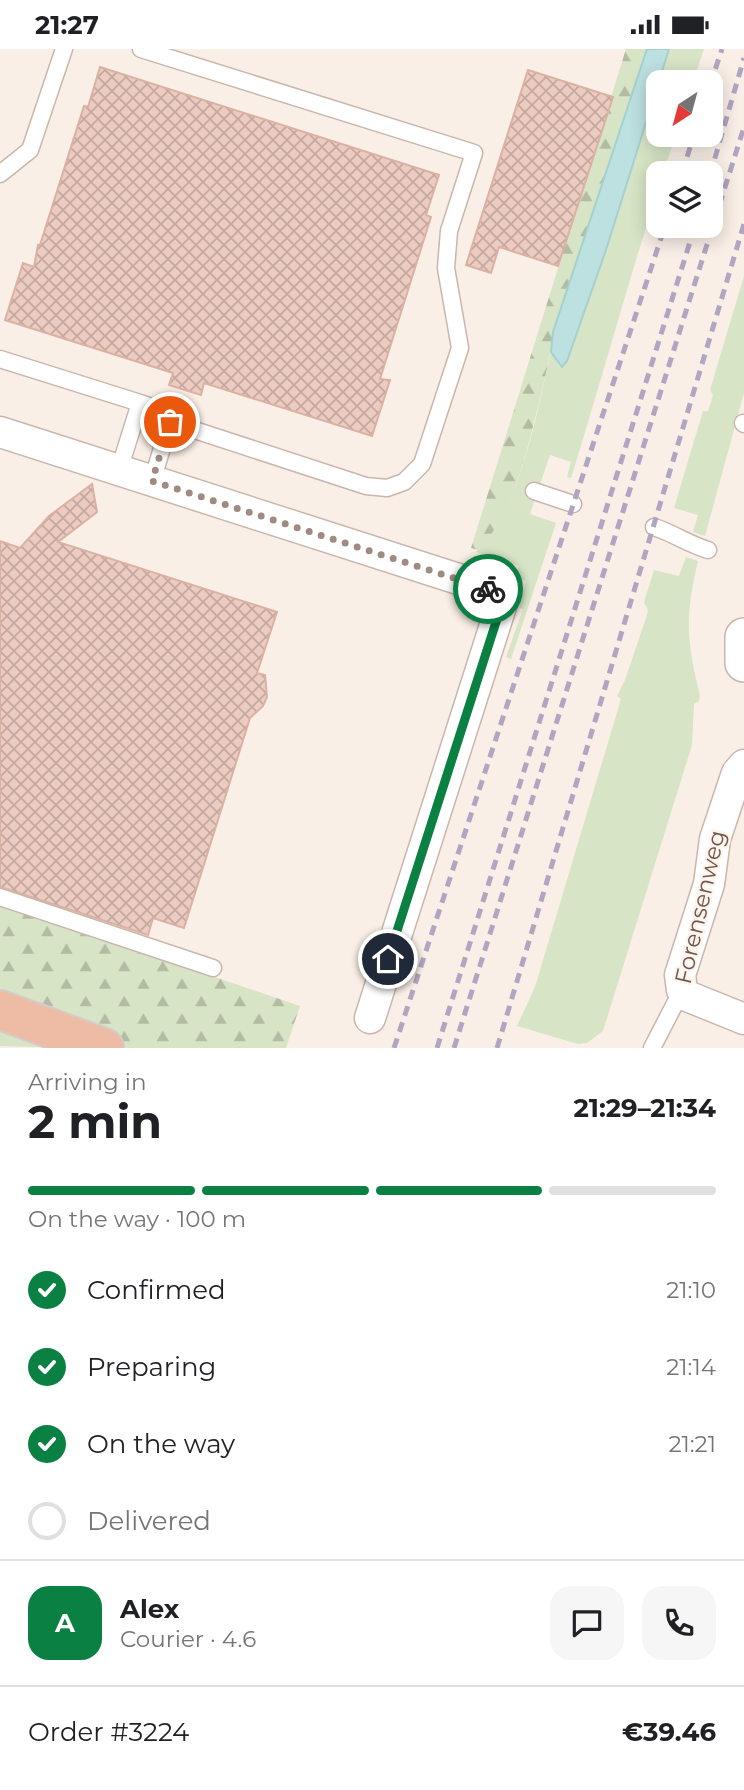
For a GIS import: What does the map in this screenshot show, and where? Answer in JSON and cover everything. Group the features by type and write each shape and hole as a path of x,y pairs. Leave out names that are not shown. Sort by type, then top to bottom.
{"highway":[{"path":"0,1010 104,1048"}],"street":[{"path":"0,432 505,594 369,1018"},
{"path":"744,637 744,663"},
{"name":"Forensenweg","path":"682,990 680,975 709,884 715,839 737,773 744,765"},
{"path":"682,990 694,1001 744,1019"}],"lane":[{"path":"0,174 30,150 64,49"},
{"path":"0,359 141,403 161,410 170,422 366,486 387,488 404,482 422,464 460,348 446,268 449,231 474,153 141,49"},
{"path":"119,470 141,403"},
{"path":"152,481 170,422"},
{"path":"534,491 573,504"},
{"path":"654,527 669,531 690,545 708,550"},
{"path":"0,897 214,968"},
{"name":"Forensenweg","path":"652,1048 682,990"}],"green space":[{"path":"626,49 647,49 554,332 523,464 500,519 478,550 471,548"},
{"path":"669,49 704,49 697,70 663,70"},
{"path":"646,123 646,147 672,147 667,161 646,161 646,229 571,478 567,477 571,462 550,455 530,514 556,523 511,659 506,657 523,609 519,608 526,581 515,578 519,566 476,552 492,532 516,484 533,431 551,352 561,366 567,361"},
{"path":"744,276 744,393 705,536 693,532 698,515 674,508 703,411 708,411 713,395 710,390"},
{"path":"686,557 698,561 689,613 692,659 700,695 699,701 694,704 692,745 603,1031 587,1043 578,1044 517,1026 535,987 621,699 617,696 647,615 644,602 654,570 679,576"},
{"path":"0,904 300,1006 286,1048 126,1048 43,1015 0,994"},
{"path":"0,1021 76,1048 0,1046"}],"water":[{"path":"647,49 669,49 662,70 646,70 646,122 606,250 567,361 562,367 551,352 553,332"}],"building":[{"path":"100,67 439,175 426,215 431,217 380,379 390,380 372,436 204,383 201,395 169,385 173,373 5,320 23,263 34,267 38,245 84,106 88,107"},
{"path":"528,70 613,97 558,266 499,247 491,273 466,265"},
{"path":"92,484 97,512 58,542 277,612 257,673 265,675 267,697 263,706 250,718 184,928 153,918 148,935 0,887 0,541 20,548 49,516"}],"railway":[{"path":"715,70 722,49"},
{"path":"714,161 744,58"},
{"path":"454,1048 744,127"},
{"path":"686,161 690,147"},
{"path":"497,1048 744,224"},
{"path":"394,1048 661,238"},
{"path":"437,1048 691,238"}],"way so far":[{"path":"170,422 152,481 488,589"}],"route":[{"path":"388,959 505,594 488,589"}]}
